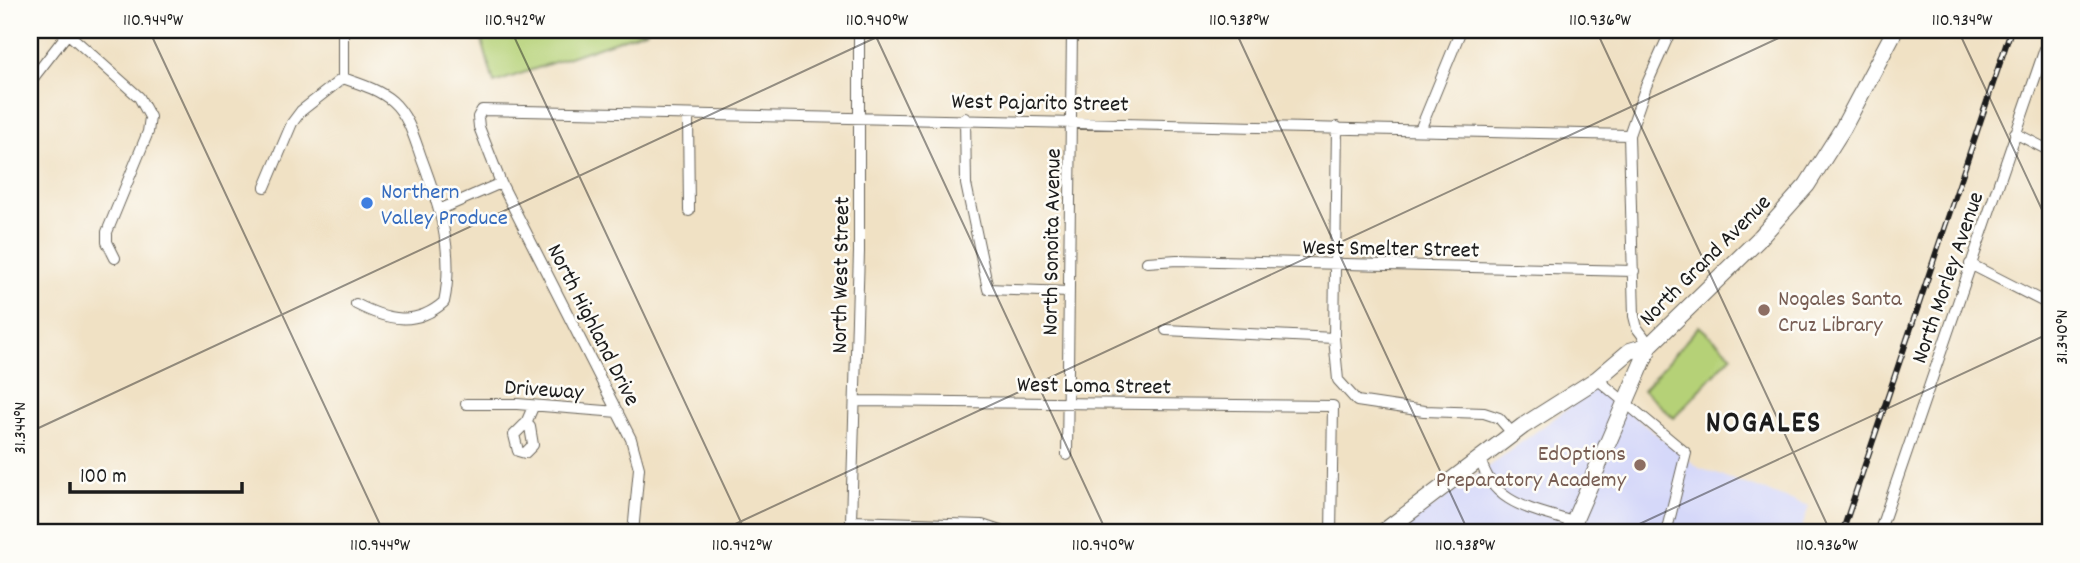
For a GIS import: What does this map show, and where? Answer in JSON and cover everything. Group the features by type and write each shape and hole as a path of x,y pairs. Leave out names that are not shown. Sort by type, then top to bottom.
{"main road":[{"name":"North Grand Avenue","path":"1571,528 1650,345 1758,240 1807,185 1843,128 1895,30"},
{"path":"1382,533 1513,434 1597,379 1630,351 1650,345"}],"street":[{"path":"343,30 343,78"},
{"name":"North West Street","path":"859,30 856,401 851,521 982,525 1006,533"},
{"name":"North Sonoita Avenue","path":"1067,455 1072,30"},
{"path":"1420,130 1461,30"},
{"path":"1650,345 1637,328 1633,316 1629,135 1646,86 1671,30"},
{"path":"30,82 66,32 139,97 150,117 148,132 107,232 107,242 115,258"},
{"name":"North Morley Avenue","path":"1879,533 2015,133 2048,47 2050,34"},
{"path":"265,187 292,123 301,111 343,78"},
{"path":"343,78 378,91 400,109 409,125 441,209 449,268 443,302 432,313 412,319 393,318 356,304"},
{"name":"West Pajarito Street","path":"482,140 478,117 482,110 965,118 1629,135"},
{"path":"688,115 690,211"},
{"path":"965,118 966,184 988,289 1069,292"},
{"path":"1337,127 1334,338 1338,380 1357,401 1424,411 1484,413 1499,418 1513,434"},
{"path":"2015,133 2050,151"},
{"name":"North Highland Drive","path":"482,140 501,183 631,439 639,468 633,533"},
{"path":"441,209 501,183"},
{"name":"West Smelter Street","path":"1147,262 1634,271"},
{"path":"1970,264 2050,305"},
{"path":"1166,330 1334,338"},
{"path":"1597,379 1686,453 1666,533"},
{"name":"West Loma Street","path":"856,401 1333,405 1331,533"},
{"name":"Driveway","path":"466,404 517,404 618,412"},
{"path":"526,423 533,407"},
{"path":"1480,458 1484,473 1494,489 1511,501 1571,528"},
{"path":"30,520 36,533"},
{"path":"418,533 475,533"}],"shaded area":[{"path":"1597,387 1699,468 1809,506 1800,533 1397,533"}],"green space":[{"path":"479,30 648,30 494,83"},
{"path":"1699,326 1732,355 1674,418 1643,390"}],"railway":[{"path":"1842,533 2011,30"}],"place":[{"name":"Northern Valley Produce","path":"367,203"},
{"name":"Nogales Santa Cruz Library","path":"1764,310"},
{"name":"EdOptions Preparatory Academy","path":"1640,465"}],"district":[{"name":"NOGALES","path":"1764,421"}]}
